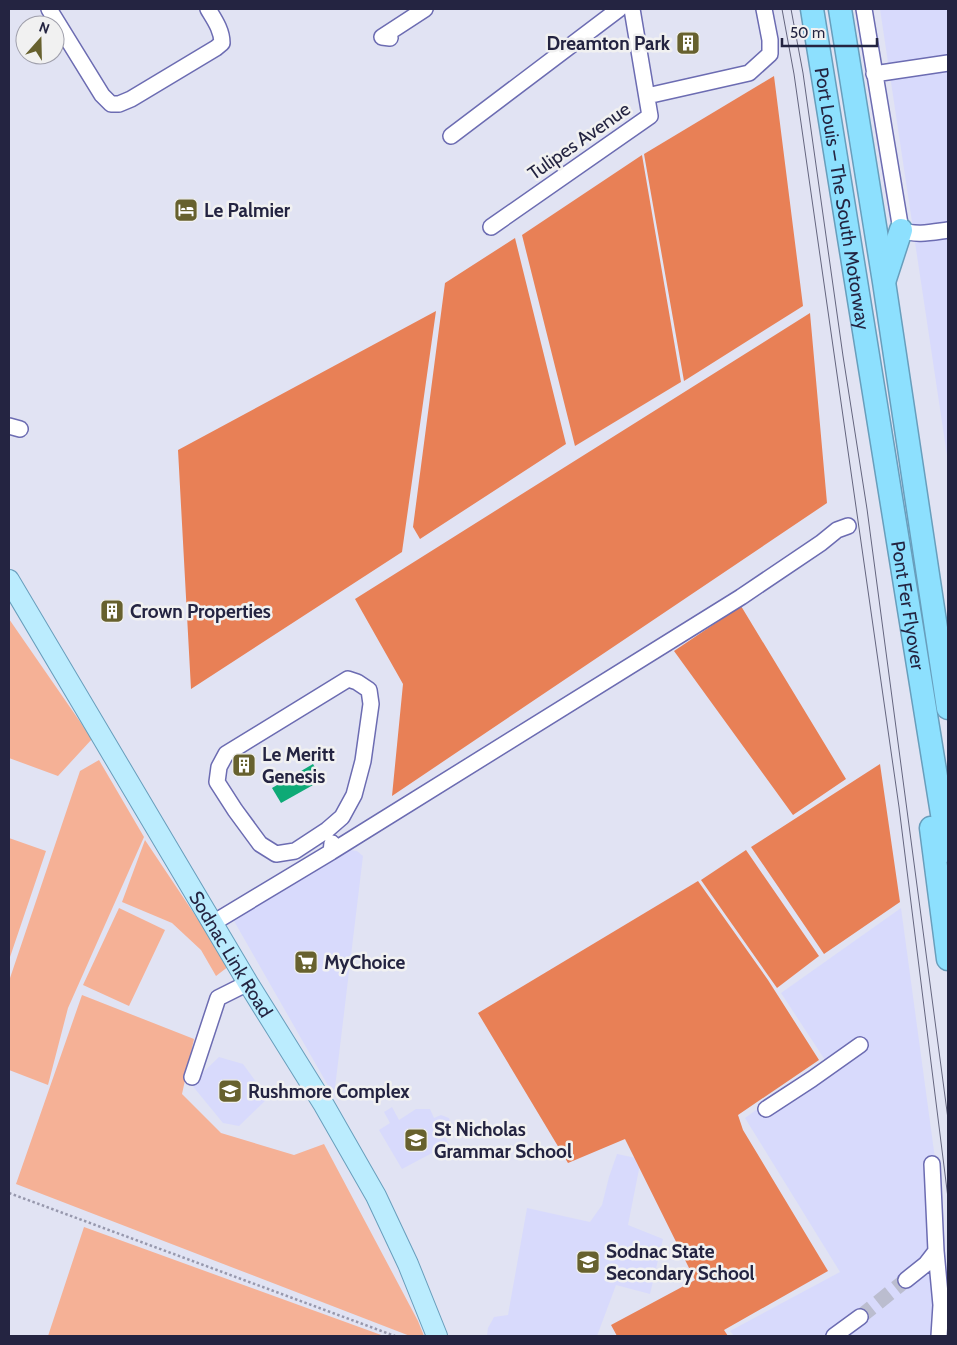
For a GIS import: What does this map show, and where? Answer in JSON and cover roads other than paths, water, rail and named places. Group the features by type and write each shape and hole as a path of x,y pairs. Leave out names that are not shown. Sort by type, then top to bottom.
{"highway":[{"name":"Port Louis – The South Motorway","path":"812,9 869,360"},
{"name":"Port Louis – The South Motorway","path":"840,9 894,352"},
{"path":"884,282 901,230"},
{"name":"Pont Fer Flyover","path":"894,352 948,708"},
{"path":"894,352 938,555 948,622"},
{"name":"Pont Fer Flyover","path":"869,360 948,851"},
{"path":"869,360 888,545 903,627 948,959"}],"main road":[{"name":"Sodnac Link Road","path":"9,580 248,983 324,1105 376,1196 408,1264 437,1336"}],"street":[{"path":"49,9 102,95 110,104 119,104 131,98 222,43 222,37 217,24 208,9"},
{"path":"390,38 382,37 425,9"},
{"path":"451,136 619,9"},
{"name":"Tulipes Avenue","path":"491,227 650,116 632,9"},
{"path":"647,96 749,72 770,54 770,40 764,9"},
{"path":"864,9 901,230 910,233 948,230"},
{"path":"874,74 948,63"},
{"path":"213,923 741,598 837,530 848,526"},
{"path":"348,679 357,682 369,690 371,704 364,761 354,796 342,817 327,830 295,851 276,854 260,844 235,810 217,782 219,766 226,754 348,679"},
{"path":"327,830 332,843 331,852"},
{"path":"192,1077 218,998 248,983"},
{"path":"766,1109 860,1045"},
{"path":"932,1164 936,1251 941,1305 940,1336"},
{"path":"906,1280 926,1264 936,1251"},
{"path":"834,1336 860,1317"}],"tunnel":[{"path":"860,1317 906,1280"}],"tram line":[{"path":"782,9 794,74 899,807 948,1198"},
{"path":"791,9 803,73 843,356 867,509 948,1119"}],"place":[{"name":"Dreamton Park","path":"688,43"},
{"name":"Le Palmier","path":"186,210"},
{"name":"Crown Properties","path":"112,611"},
{"name":"Le Meritt Genesis","path":"244,765"},
{"name":"MyChoice","path":"306,962"},
{"name":"Rushmore Complex","path":"230,1091"},
{"name":"St Nicholas Grammar School","path":"416,1140"},
{"name":"Sodnac State Secondary School","path":"588,1262"}]}
